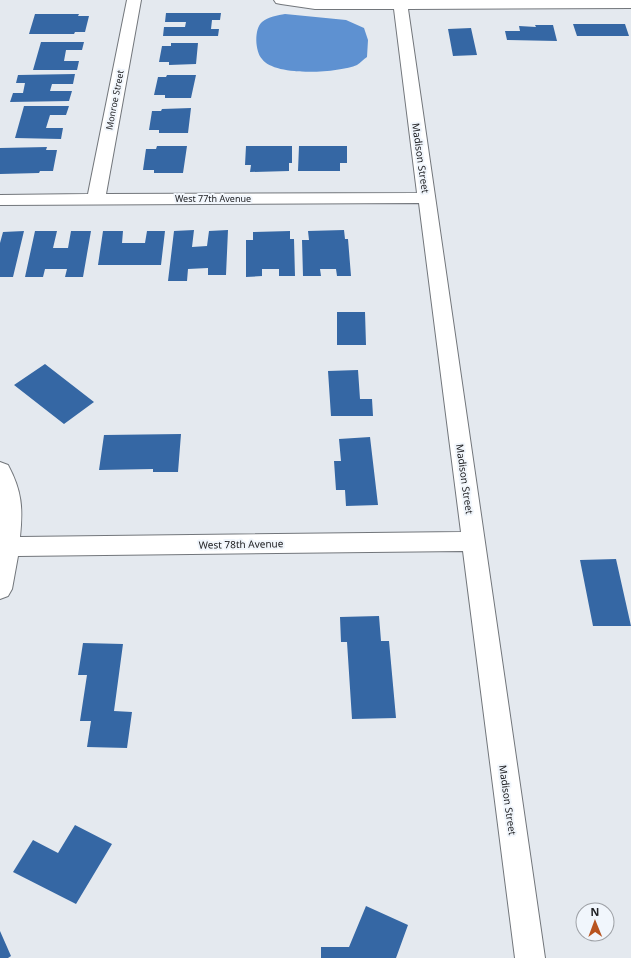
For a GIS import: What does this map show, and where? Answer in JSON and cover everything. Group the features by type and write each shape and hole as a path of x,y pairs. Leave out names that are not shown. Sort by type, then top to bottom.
{"street":[{"name":"Monroe Street","path":"96,200 134,0"},
{"path":"281,0 315,4 400,2 631,4"},
{"name":"Madison Street","path":"400,2 530,958"},
{"name":"West 77th Avenue","path":"0,200 426,198"},
{"path":"0,471 8,488 10,523 8,547 0,589"},
{"name":"West 78th Avenue","path":"8,547 473,541"}],"water":[{"path":"285,14 346,20 364,28 368,40 367,57 357,65 336,70 307,72 293,71 280,69 269,65 262,59 258,51 256,40 259,25 264,20 273,16"}],"building":[{"path":"166,13 221,13 220,20 212,20 211,29 219,29 218,36 163,36 164,27 185,27 186,22 165,22"},
{"path":"35,14 79,14 78,16 89,16 85,32 75,32 74,34 29,34"},
{"path":"573,24 625,24 629,36 577,36"},
{"path":"535,25 553,25 557,41 507,40 505,31 520,31 519,26 536,27"},
{"path":"471,28 477,55 453,56 448,29"},
{"path":"41,42 84,42 82,50 66,50 64,61 79,61 77,70 33,70"},
{"path":"171,43 198,43 196,64 169,65 169,62 159,62 162,46 171,46"},
{"path":"75,74 73,84 52,84 50,91 72,91 69,101 10,102 13,93 23,93 25,83 16,83 18,75"},
{"path":"167,75 196,75 191,98 165,98 165,95 154,95 158,77 166,77"},
{"path":"24,106 69,106 66,115 50,115 46,128 63,128 61,139 15,138"},
{"path":"191,108 188,133 159,133 159,130 149,130 152,111 161,111 162,109"},
{"path":"157,146 187,146 183,173 154,173 154,170 143,170 146,149 156,149"},
{"path":"246,146 292,146 292,163 289,163 289,171 250,172 251,165 245,165"},
{"path":"299,146 347,146 347,163 340,163 340,171 298,171"},
{"path":"47,147 46,150 57,150 53,171 40,171 39,173 0,174 0,148"},
{"path":"194,230 192,247 207,246 209,231 228,230 226,275 208,275 208,268 188,269 187,281 168,281 174,231"},
{"path":"344,230 345,239 348,239 351,276 337,276 336,269 320,269 321,276 303,276 302,240 309,240 308,231"},
{"path":"24,231 13,277 0,277 0,243 3,232"},
{"path":"35,231 57,231 53,248 68,248 71,231 91,231 83,277 65,277 67,269 45,269 43,277 25,277"},
{"path":"103,231 123,231 122,243 145,243 147,231 165,231 161,265 98,265"},
{"path":"290,231 290,239 294,239 295,276 279,276 279,269 262,269 262,276 246,277 246,240 253,240 253,232"},
{"path":"337,312 365,312 366,345 337,345"},
{"path":"45,364 94,402 64,424 14,385"},
{"path":"358,370 360,399 372,399 373,416 331,416 328,371"},
{"path":"181,434 178,472 153,472 153,469 99,470 104,435"},
{"path":"370,437 378,505 346,506 345,490 336,490 334,461 341,461 339,439"},
{"path":"616,559 631,626 593,626 580,560"},
{"path":"379,616 381,641 389,641 396,718 352,719 347,642 341,642 340,617"},
{"path":"83,643 123,644 114,711 132,712 127,748 87,747 91,721 80,721 87,675 78,675"},
{"path":"75,825 112,844 76,904 13,872 33,840 58,853"},
{"path":"366,906 408,925 396,958 321,958 321,947 349,947"},
{"path":"0,931 11,956 8,958 0,958"}]}
